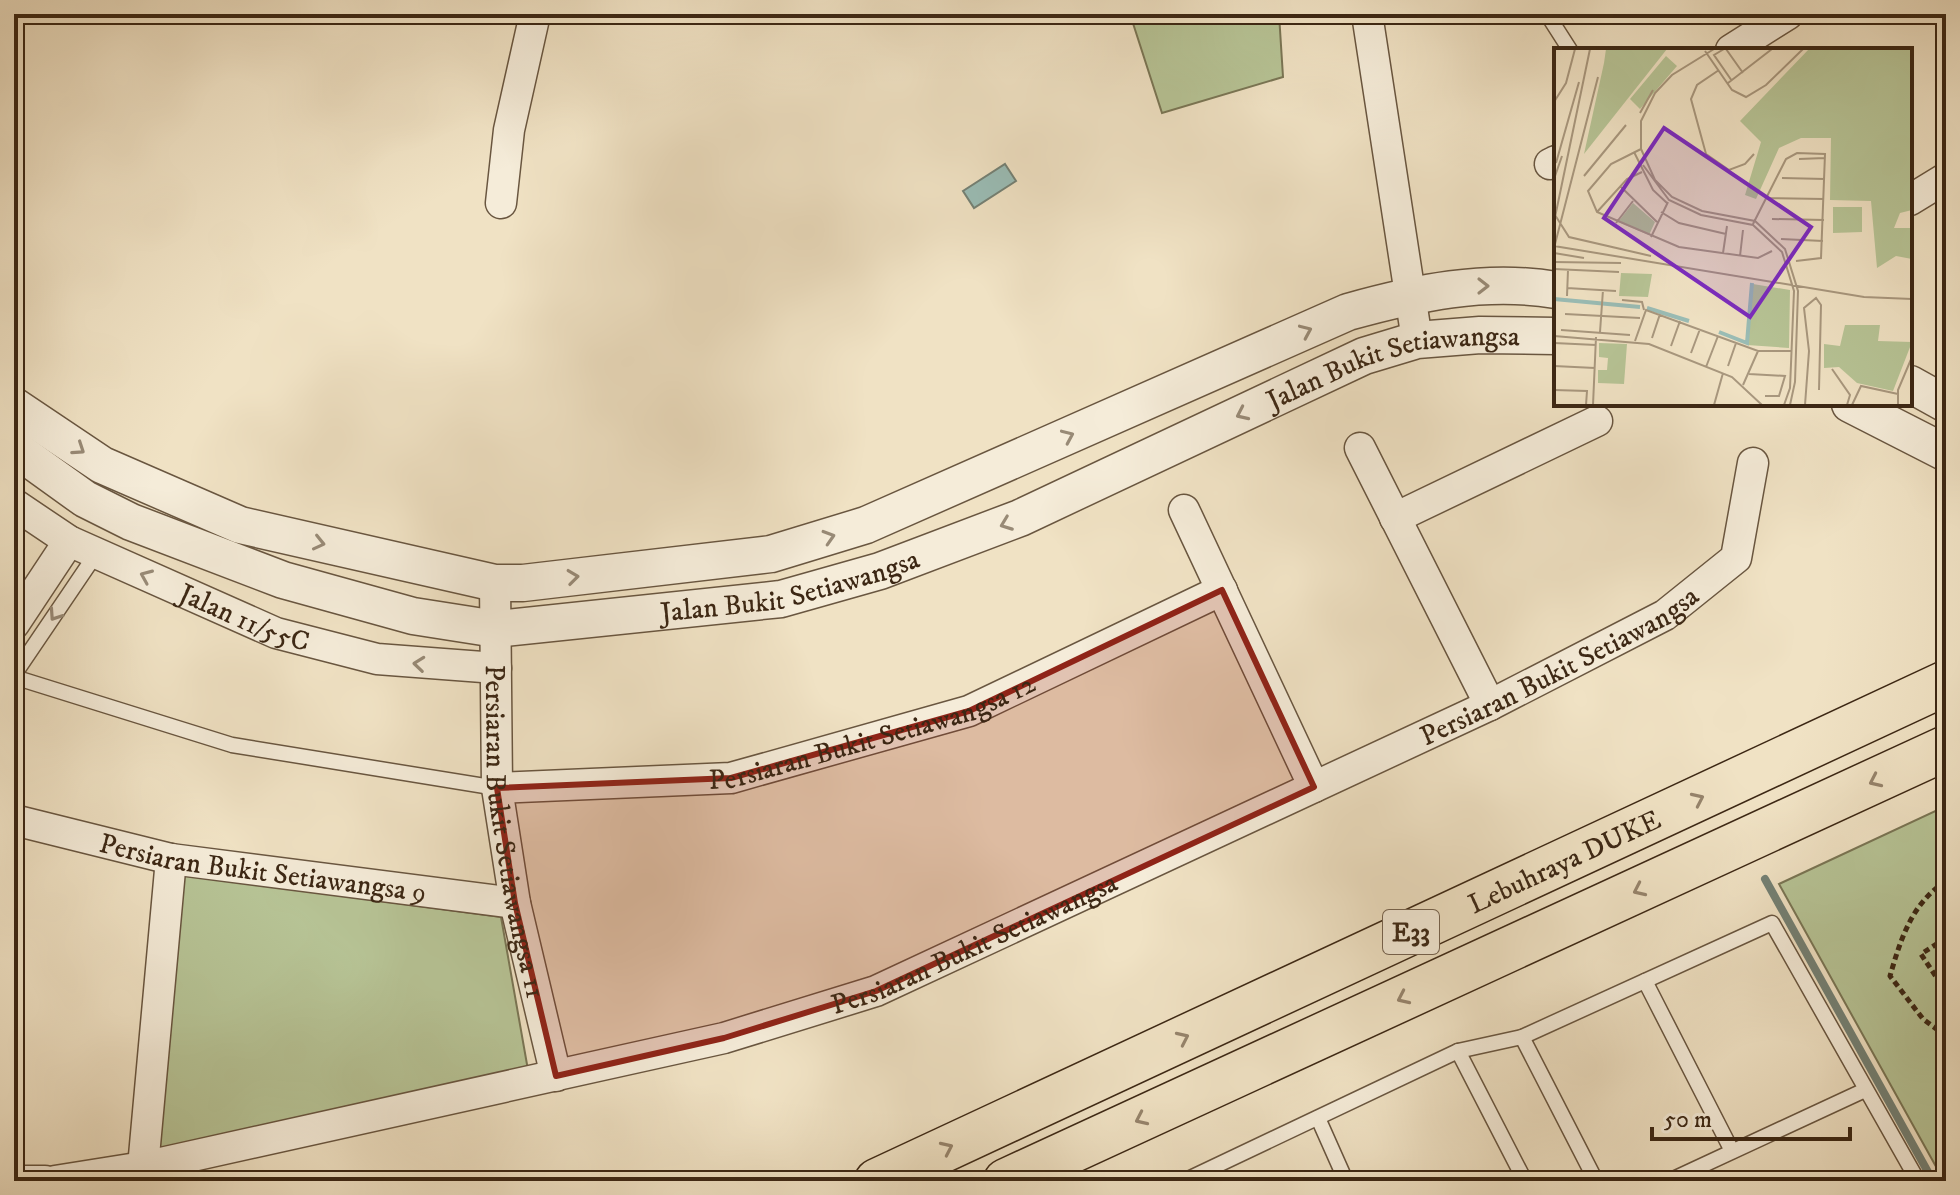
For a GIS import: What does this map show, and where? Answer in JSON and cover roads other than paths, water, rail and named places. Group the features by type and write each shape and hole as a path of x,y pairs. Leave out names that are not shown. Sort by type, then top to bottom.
{"highway":[{"name":"Lebuhraya DUKE","path":"882,1178 1946,683"},
{"name":"Lebuhraya DUKE","path":"1006,1181 1946,748"}],"street":[{"path":"501,203 509,130 535,14"},
{"path":"1367,14 1417,340"},
{"path":"1734,48 1788,14"},
{"path":"1912,199 1946,178"},
{"name":"Jalan Bukit Setiawangsa","path":"14,406 102,465 240,525 495,583 771,554 866,525 1348,312 1410,294 1473,286 1554,290"},
{"name":"Jalan Bukit Setiawangsa","path":"14,448 85,499 131,522 283,580 413,616 496,629 781,599 880,571 1020,518 1364,356 1417,340 1480,335 1554,336"},
{"path":"1912,385 1946,404"},
{"path":"1854,406 1946,453"},
{"path":"1395,518 1597,421"},
{"path":"1360,448 1490,705"},
{"name":"Persiaran Bukit Setiawangsa","path":"55,1181 143,1167 724,1038 876,991 1490,705 1665,615 1736,558 1753,463"},
{"name":"Jalan 11/55C","path":"14,504 82,548 276,633 377,659 496,668"},
{"path":"1184,510 1314,787"},
{"path":"14,624 82,548"},
{"name":"Persiaran Bukit Setiawangsa 11","path":"495,583 497,788 515,903 556,1076"},
{"name":"Persiaran Bukit Setiawangsa 12","path":"497,788 731,778 969,711 1222,590"},
{"name":"Persiaran Bukit Setiawangsa 9","path":"14,820 171,859 515,903"},
{"path":"143,1167 171,859"},
{"path":"14,1181 45,1181"}],"lane":[{"path":"1547,14 1569,48"},
{"path":"82,548 14,676 232,745 497,788"},
{"path":"1184,1181 1458,1051 1522,1037 1772,923 1918,1181"},
{"path":"1645,981 1732,1151"},
{"path":"1522,1037 1596,1181"},
{"path":"1458,1051 1525,1181"},
{"path":"1669,1181 1865,1090"},
{"path":"1318,1118 1346,1181"}],"water":[{"path":"1005,164 1016,181 974,208 963,191"}],"waterway":[{"path":"1765,879 1933,1181"}]}
